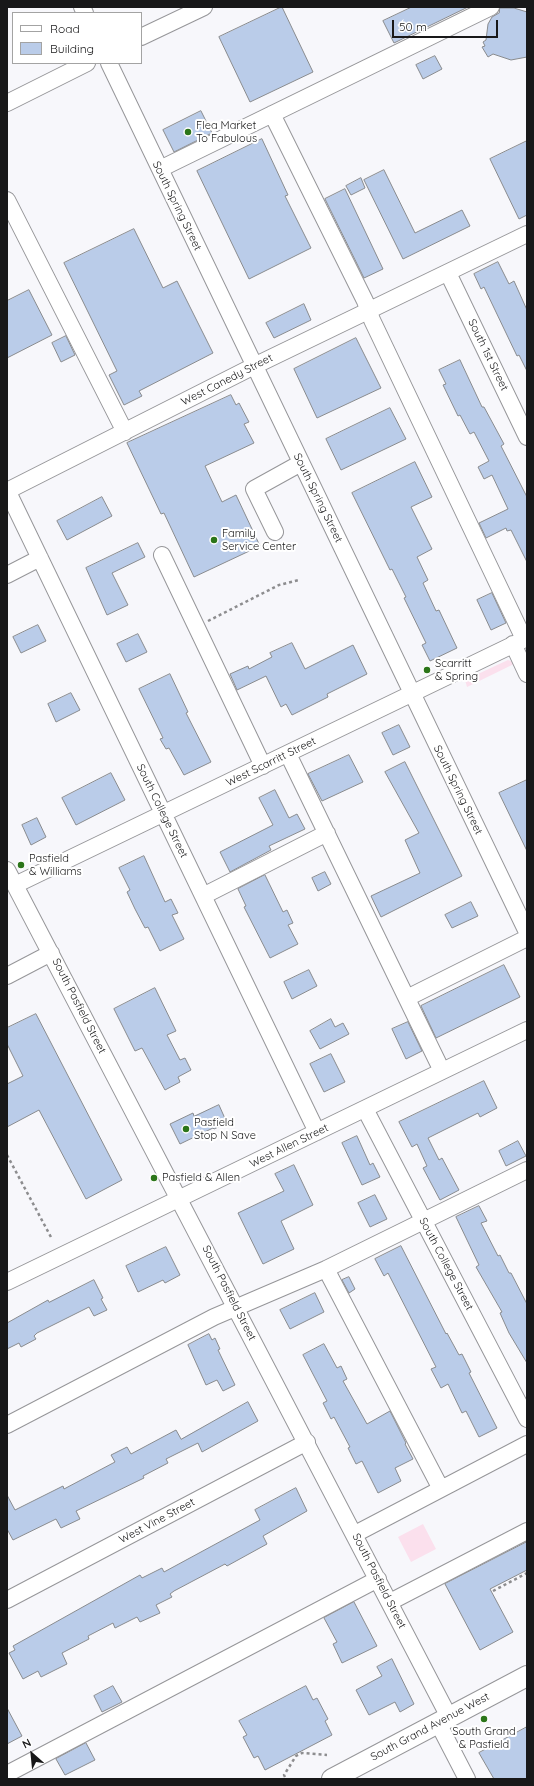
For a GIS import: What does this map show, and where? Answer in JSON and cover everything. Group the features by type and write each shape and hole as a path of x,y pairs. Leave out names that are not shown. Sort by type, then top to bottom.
{"main road":[{"name":"South Grand Avenue West","path":"332,1779 527,1676"}],"street":[{"path":"142,37 204,7"},
{"path":"160,169 491,7"},
{"path":"7,103 85,64"},
{"name":"South Spring Street","path":"109,64 527,932"},
{"path":"272,114 369,311 522,640 527,674"},
{"path":"7,200 125,432"},
{"name":"West Canedy Street","path":"7,491 254,366 527,234"},
{"name":"South 1st Street","path":"448,273 527,438"},
{"path":"275,532 254,489 301,463"},
{"name":"South College Street","path":"7,491 317,1132"},
{"path":"162,556 263,766"},
{"path":"7,576 40,558"},
{"name":"West Scarritt Street","path":"15,885 522,640"},
{"path":"288,754 442,1071"},
{"path":"203,896 327,833"},
{"name":"South Pasfield Street","path":"7,870 390,1602 444,1720 467,1779"},
{"path":"407,998 527,938"},
{"path":"7,976 51,953"},
{"name":"West Allen Street","path":"7,1282 527,1030"},
{"name":"South College Street","path":"365,1109 527,1419"},
{"path":"7,1425 214,1316 326,1269 525,1175"},
{"path":"326,1269 441,1489"},
{"name":"West Vine Street","path":"7,1600 307,1442"},
{"path":"355,1534 527,1444"},
{"path":"390,1602 527,1531"},
{"path":"7,1774 378,1579"}],"path":[{"path":"197,627 279,585 299,580"},
{"path":"7,1155 52,1239"},
{"path":"494,1591 527,1573"},
{"path":"284,1777 296,1756 302,1753 327,1755"}],"shaded area":[{"path":"508,660 516,663 467,687 465,680"},
{"path":"423,1524 436,1549 411,1562 398,1537"}],"building":[{"path":"282,7 313,72 250,102 219,37"},
{"path":"412,7 468,7 394,43 383,21"},
{"path":"500,8 514,8 527,12 527,57 511,60 493,54 488,57 482,47 485,46 483,42 486,40 488,24 492,17 499,13"},
{"path":"435,56 442,69 423,79 416,65"},
{"path":"201,111 212,133 174,152 163,130"},
{"path":"262,139 288,195 285,196 311,248 249,279 197,171"},
{"path":"527,141 527,215 519,219 490,159"},
{"path":"384,170 415,233 462,210 470,226 403,259 364,180"},
{"path":"361,178 365,188 351,195 346,186"},
{"path":"345,189 383,269 364,278 325,199"},
{"path":"134,229 163,288 177,281 213,353 139,391 142,396 124,405 109,375 117,371 64,263"},
{"path":"498,262 509,284 514,281 527,310 527,371 519,355 517,356 484,287 481,289 474,274"},
{"path":"29,290 52,335 7,358 7,301"},
{"path":"304,304 311,320 274,338 266,323"},
{"path":"66,336 75,355 61,362 52,343"},
{"path":"356,338 381,388 317,418 294,369"},
{"path":"460,360 482,407 484,407 504,444 501,446 527,497 527,562 511,530 507,531 506,528 486,538 479,523 508,509 492,475 484,479 478,467 489,461 474,432 470,434 460,415 458,416 443,385 446,384 439,370"},
{"path":"231,395 236,405 239,403 249,422 244,424 254,443 205,466 222,502 236,495 260,546 194,577 164,513 161,514 127,443"},
{"path":"390,408 406,439 341,470 326,439"},
{"path":"415,462 432,497 411,507 432,549 417,557 428,580 423,583 436,611 439,610 457,648 430,661 422,645 426,643 404,598 406,597 392,569 390,570 352,493"},
{"path":"102,497 112,516 67,540 57,521"},
{"path":"138,543 145,557 112,573 128,605 107,615 86,568"},
{"path":"492,593 506,623 491,630 477,600"},
{"path":"38,625 46,641 21,653 13,637"},
{"path":"138,634 147,652 126,662 117,644"},
{"path":"292,643 305,669 353,645 367,674 327,694 328,697 292,715 286,704 281,707 266,676 237,690 230,674 248,666 249,669 272,657 270,653"},
{"path":"170,674 188,712 186,713 211,762 184,775 169,748 166,749 160,739 163,738 139,689"},
{"path":"71,693 80,710 56,722 48,704"},
{"path":"399,725 410,747 393,755 382,733"},
{"path":"349,755 363,782 322,801 308,774"},
{"path":"405,762 462,876 381,917 371,896 420,873 405,840 419,833 385,772"},
{"path":"111,773 125,800 76,825 62,798"},
{"path":"527,780 527,851 499,793"},
{"path":"275,790 289,818 297,814 305,829 269,846 271,850 230,872 220,852 273,825 259,798"},
{"path":"37,818 46,837 31,845 22,825"},
{"path":"144,856 165,902 171,899 178,913 172,915 184,939 160,951 148,927 145,928 135,909 127,892 130,890 119,868"},
{"path":"325,872 331,884 318,891 312,878"},
{"path":"265,875 283,912 287,910 293,923 288,925 298,944 270,958 244,907 246,906 238,889"},
{"path":"471,902 478,916 452,928 445,915"},
{"path":"504,965 520,997 436,1038 421,1006"},
{"path":"309,970 317,986 292,999 284,982"},
{"path":"155,988 176,1031 167,1035 180,1060 185,1058 191,1070 178,1077 180,1082 165,1090 142,1048 135,1051 114,1009"},
{"path":"36,1014 122,1180 86,1199 39,1110 7,1127 7,1084 23,1076 7,1044 7,1028"},
{"path":"331,1019 335,1027 343,1023 349,1034 320,1049 310,1031"},
{"path":"408,1022 422,1051 406,1059 392,1029"},
{"path":"331,1054 345,1082 324,1092 310,1064"},
{"path":"484,1081 497,1108 480,1117 478,1113 428,1138 439,1160 442,1158 459,1190 440,1200 423,1168 427,1166 417,1144 412,1147 399,1122"},
{"path":"219,1105 227,1123 180,1144 170,1124 193,1113 194,1116"},
{"path":"357,1136 370,1165 373,1163 380,1177 362,1185 342,1143"},
{"path":"518,1141 526,1156 506,1166 499,1151"},
{"path":"294,1165 313,1205 281,1221 294,1249 263,1264 238,1213 284,1191 275,1174"},
{"path":"375,1195 387,1219 370,1227 358,1203"},
{"path":"479,1206 487,1221 481,1223 498,1256 500,1255 509,1273 511,1273 527,1304 527,1363 509,1333 500,1313 502,1312 476,1267 479,1265 456,1217"},
{"path":"401,1246 446,1334 447,1333 459,1355 462,1354 471,1372 469,1373 497,1428 479,1437 466,1411 462,1413 448,1384 441,1388 431,1369 436,1367 388,1273 384,1276 375,1259"},
{"path":"166,1247 180,1275 165,1283 163,1280 138,1292 126,1266"},
{"path":"349,1277 355,1289 349,1293 342,1280"},
{"path":"94,1280 107,1310 94,1316 89,1307 37,1333 34,1336 36,1339 21,1347 19,1343 7,1349 7,1323 48,1300 49,1302"},
{"path":"315,1293 324,1312 290,1329 280,1310"},
{"path":"209,1334 212,1340 215,1338 220,1349 218,1350 235,1385 223,1391 217,1380 206,1385 188,1345"},
{"path":"324,1344 337,1368 341,1366 347,1379 343,1381 367,1424 390,1411 413,1459 395,1468 401,1481 378,1493 362,1461 356,1464 348,1448 350,1447 334,1417 331,1419 323,1403 327,1401 303,1355"},
{"path":"248,1402 258,1421 202,1452 198,1443 166,1459 168,1463 143,1476 144,1478 76,1511 80,1519 61,1528 56,1519 13,1540 7,1529 7,1495 15,1510 63,1486 64,1489 115,1462 111,1455 127,1447 131,1454 176,1430 181,1439"},
{"path":"296,1488 307,1511 263,1536 267,1544 227,1566 225,1564 174,1591 170,1594 172,1597 156,1605 160,1613 140,1622 137,1617 115,1628 113,1623 88,1636 89,1639 62,1653 67,1664 41,1677 38,1671 23,1679 9,1653 15,1650 13,1646 140,1575 142,1578 162,1568 164,1572 260,1520 255,1510"},
{"path":"527,1542 527,1570 490,1589 513,1632 480,1650 445,1584"},
{"path":"354,1602 377,1646 342,1663 333,1644 337,1642 324,1618"},
{"path":"392,1659 414,1704 400,1712 395,1702 369,1715 356,1690 382,1676 377,1667"},
{"path":"113,1686 122,1702 102,1712 94,1696"},
{"path":"306,1686 313,1700 317,1698 328,1719 325,1721 332,1735 265,1770 258,1756 254,1758 243,1737 247,1735 239,1721"},
{"path":"7,1708 22,1736 7,1744"},
{"path":"527,1727 527,1779 494,1779 479,1753"},
{"path":"86,1743 95,1760 65,1775 56,1759"}],"place":[{"name":"Flea Market To Fabulous","path":"188,132"},
{"name":"Family Service Center","path":"214,540"},
{"name":"Scarritt & Spring","path":"427,670"},
{"name":"Pasfield & Williams","path":"21,865"},
{"name":"Pasfield Stop N Save","path":"186,1129"},
{"name":"Pasfield & Allen","path":"154,1178"},
{"name":"South Grand & Pasfield","path":"484,1719"}]}
